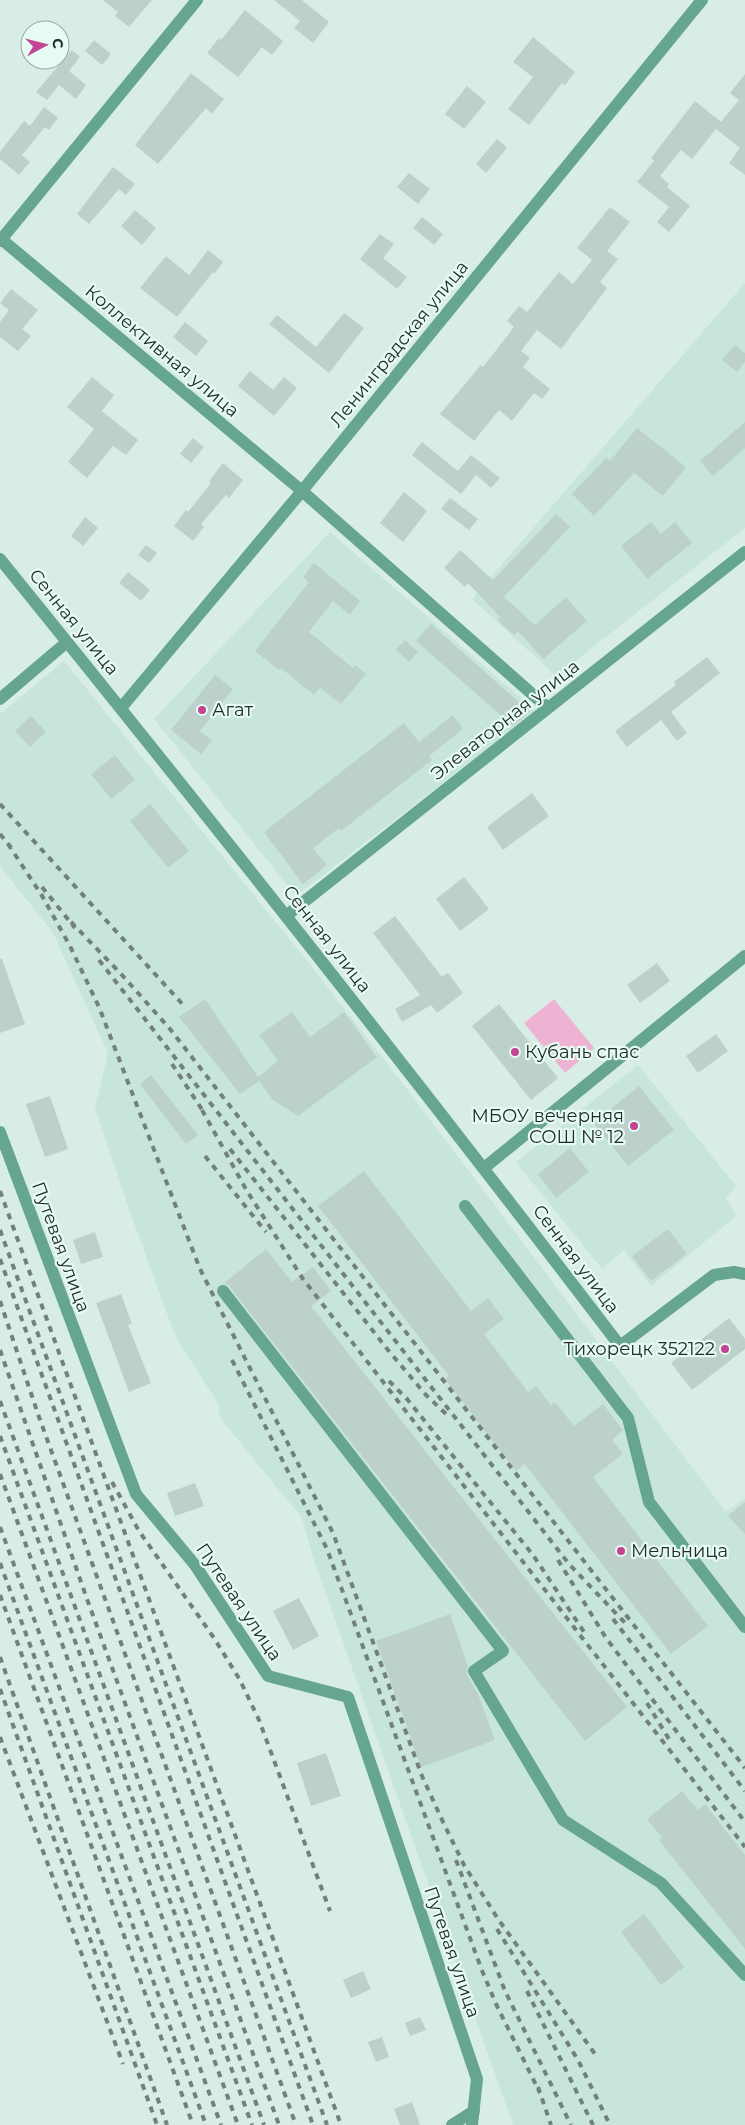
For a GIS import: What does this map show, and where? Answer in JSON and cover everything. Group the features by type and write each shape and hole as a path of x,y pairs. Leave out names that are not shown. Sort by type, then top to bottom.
{"street":[{"path":"1,239 197,0"},
{"name":"Ленинградская улица","path":"121,708 302,491 702,0"},
{"name":"Коллективная улица","path":"1,239 302,491 548,708"},
{"name":"Элеваторная улица","path":"286,916 745,552"},
{"name":"Сенная улица","path":"0,559 286,916 484,1168 620,1346 714,1275 734,1272 745,1274"},
{"path":"0,699 67,642"},
{"path":"484,1168 745,956"},
{"name":"Путевая улица","path":"0,1132 136,1494 194,1565 268,1676 348,1697 477,2079 474,2111"},
{"path":"465,1206 628,1418 649,1502 745,1627"},
{"path":"223,1291 503,1651 474,1671 563,1820 661,1883 745,1975"},
{"path":"452,2125 474,2111"},
{"path":"472,2125 474,2111"}],"shaded area":[{"path":"745,283 745,528 556,676 472,599"},
{"path":"330,532 536,711 296,896 154,719"},
{"path":"64,661 304,957 400,1080 726,1512 745,1498 745,2125 513,2125 313,1557 302,1518 220,1418 218,1403 176,1338 130,1212 95,1108 108,1053 53,933 0,866 0,714"},
{"path":"554,999 594,1048 565,1073 524,1023"},
{"path":"638,1065 736,1186 726,1198 736,1216 651,1286 624,1250 602,1269 516,1162"}],"building":[{"path":"103,0 152,0 129,27 115,16 118,12"},
{"path":"274,0 302,0 329,22 313,43 294,28 300,21"},
{"path":"245,10 283,41 272,55 262,47 238,77 207,53 219,38 221,40"},
{"path":"533,37 575,72 565,85 562,83 529,125 508,109 533,77 513,62"},
{"path":"94,40 111,54 102,65 85,51"},
{"path":"72,50 80,57 70,70 70,52"},
{"path":"55,70 70,70 86,85 76,99 59,85 47,100 36,92"},
{"path":"191,73 224,99 212,114 206,108 158,164 135,145"},
{"path":"745,74 745,175 729,163 740,148 716,129 692,159 681,150 660,176 669,184 667,187 690,206 669,232 657,222 669,207 637,182 654,161 651,158 695,101 721,122 739,100 730,93"},
{"path":"467,86 486,102 464,129 445,114"},
{"path":"44,107 58,118 49,130 45,127 22,155 30,162 19,175 0,159 0,152 24,121 30,126"},
{"path":"497,139 507,148 486,173 476,164"},
{"path":"113,167 135,184 126,195 119,189 89,224 77,214"},
{"path":"409,173 430,189 418,204 397,187"},
{"path":"610,207 630,222 607,251 618,259 600,282 607,288 561,349 537,330 521,351 530,358 523,367 550,389 542,399 534,393 512,421 499,410 474,441 440,414 481,365 483,367 514,327 507,321 519,306 527,312 559,272 573,284 592,260 577,248"},
{"path":"135,210 156,228 142,245 121,226"},
{"path":"422,217 443,234 434,245 413,228"},
{"path":"380,234 394,244 383,258 407,277 397,289 360,259"},
{"path":"208,250 223,262 177,317 140,288 166,256 189,275"},
{"path":"11,289 38,310 22,329 31,336 18,351 0,337 0,322 9,310 0,303"},
{"path":"344,313 364,328 329,373 269,324 277,315 316,347"},
{"path":"185,322 208,341 196,356 173,337"},
{"path":"735,345 745,353 745,362 737,372 722,360"},
{"path":"250,371 273,390 284,377 297,388 274,416 238,386"},
{"path":"92,377 114,395 102,411 138,440 126,455 113,446 87,478 68,462 94,429 67,407"},
{"path":"745,422 745,448 713,476 700,461"},
{"path":"637,428 686,467 663,496 634,473 594,516 572,494 606,458 610,461"},
{"path":"193,438 204,447 191,463 180,454"},
{"path":"422,442 458,471 471,455 500,478 491,488 476,475 461,494 412,455"},
{"path":"223,463 243,480 229,498 226,495 201,524 204,527 193,541 174,526 211,483 209,481"},
{"path":"404,492 427,511 403,542 380,523"},
{"path":"450,498 478,519 469,530 441,509"},
{"path":"556,514 570,527 504,597 535,625 566,597 587,621 543,659 518,631 514,635 498,620 500,617 468,583 465,587 444,568 460,550 493,580"},
{"path":"85,517 98,528 83,546 71,536"},
{"path":"651,522 661,534 675,522 692,543 647,579 621,546"},
{"path":"146,545 157,553 149,563 138,555"},
{"path":"314,563 360,601 350,615 333,601 309,632 353,668 355,665 366,674 341,704 320,688 314,695 281,668 279,670 255,651 309,582 303,577"},
{"path":"128,572 150,590 141,601 119,583"},
{"path":"431,624 529,711 524,717 513,726 416,641"},
{"path":"405,640 418,652 409,662 396,650"},
{"path":"707,657 720,673 671,712 687,733 677,741 661,720 627,747 615,731 676,685 674,682"},
{"name":"Агат","path":"215,675 233,689 200,731 212,741 201,754 171,730"},
{"path":"453,715 463,729 429,756 432,760 341,831 339,828 313,848 327,865 303,884 264,832 404,723 419,742"},
{"path":"31,716 46,732 30,747 15,731"},
{"path":"115,755 135,780 111,799 91,774"},
{"path":"532,793 549,816 503,850 487,827"},
{"path":"150,804 189,851 168,868 130,821"},
{"path":"464,877 489,909 460,931 436,899"},
{"path":"395,916 442,977 448,973 463,993 437,1013 431,1005 402,1022 395,1009 420,995 373,933"},
{"path":"0,959 2,959 25,1024 0,1033"},
{"path":"657,963 670,981 640,1003 627,985"},
{"path":"205,999 258,1077 278,1061 259,1035 292,1012 310,1037 344,1012 377,1057 298,1116 273,1100 259,1081 240,1094 179,1017"},
{"name":"Кубань спас","path":"499,1004 558,1078 531,1100 472,1026"},
{"path":"716,1034 728,1051 698,1073 686,1056"},
{"path":"151,1075 198,1135 186,1144 140,1084"},
{"name":"МБОУ вечерняя СОШ № 12","path":"639,1086 674,1130 628,1166 594,1123"},
{"path":"50,1096 68,1149 45,1157 26,1104"},
{"path":"570,1148 589,1172 556,1198 538,1174"},
{"path":"364,1171 471,1311 488,1298 504,1319 484,1334 528,1392 536,1386 551,1405 555,1402 574,1426 603,1404 623,1430 612,1440 623,1454 593,1477 708,1626 671,1654 525,1464 516,1471 445,1379 449,1376 318,1206"},
{"path":"668,1229 687,1254 651,1281 632,1256"},
{"path":"95,1232 103,1257 81,1264 73,1240"},
{"path":"266,1249 292,1282 313,1267 331,1291 311,1306 627,1707 585,1741 229,1286 224,1283"},
{"path":"121,1294 132,1324 128,1325 151,1383 129,1392 96,1303"},
{"path":"729,1318 745,1339 745,1349 692,1390 671,1363"},
{"path":"195,1483 204,1506 175,1516 167,1493"},
{"path":"745,1502 745,1534 728,1516"},
{"path":"299,1598 319,1636 293,1650 273,1611"},
{"path":"450,1614 468,1666 467,1675 478,1694 495,1740 421,1767 376,1641"},
{"path":"326,1753 341,1796 311,1806 297,1763"},
{"path":"682,1791 698,1810 705,1804 745,1855 745,1949 659,1840 662,1838 647,1819"},
{"path":"644,1914 684,1967 661,1985 621,1932"},
{"path":"363,1971 371,1989 351,1998 343,1980"},
{"path":"420,2017 426,2030 410,2036 405,2023"},
{"path":"382,2037 389,2057 376,2062 368,2042"},
{"path":"412,2102 420,2125 400,2125 394,2109"}],"railway":[{"path":"0,804 186,1008"},
{"path":"0,834 13,850"},
{"path":"8,844 41,894 70,946 99,1007 200,1269 333,1533 422,1776 443,1822 464,1865 498,1919 595,2054"},
{"path":"42,887 75,928"},
{"path":"71,922 170,1029 745,1768"},
{"path":"99,960 569,1564 627,1625"},
{"path":"172,1064 205,1114"},
{"path":"202,1110 247,1191 303,1279 745,1847"},
{"path":"230,1149 388,1350 426,1395 446,1414"},
{"path":"205,1156 266,1232"},
{"path":"0,1191 341,2125"},
{"path":"0,1230 327,2125"},
{"path":"0,1259 313,2125"},
{"path":"0,1301 39,1417 296,2125"},
{"path":"0,1350 87,1599 279,2125"},
{"path":"232,1360 327,1549 481,1968 496,2004 540,2093"},
{"path":"389,1381 407,1399 533,1555 584,1632"},
{"path":"0,1401 264,2125"},
{"path":"0,1436 252,2125"},
{"path":"0,1474 238,2125"},
{"path":"112,1482 139,1531 214,1638 240,1680 259,1720 330,1911"},
{"path":"0,1527 221,2125"},
{"path":"558,1560 606,1638 745,1822"},
{"path":"0,1563 206,2125"},
{"path":"0,1595 193,2125"},
{"path":"613,1619 745,1791"},
{"path":"0,1657 167,2125"},
{"path":"0,1689 157,2125"},
{"path":"647,1703 672,1744"},
{"path":"0,1737 123,2064"},
{"path":"456,1860 505,1991 571,2125"},
{"path":"497,1929 578,2060 610,2125"},
{"path":"527,1991 593,2125"},
{"path":"538,2087 551,2125"}],"place":[{"name":"Агат","path":"202,710"},
{"name":"Кубань спас","path":"515,1052"},
{"name":"МБОУ вечерняя СОШ № 12","path":"634,1126"},
{"name":"Тихорецк 352122","path":"725,1349"},
{"name":"Мельница","path":"621,1551"}]}
